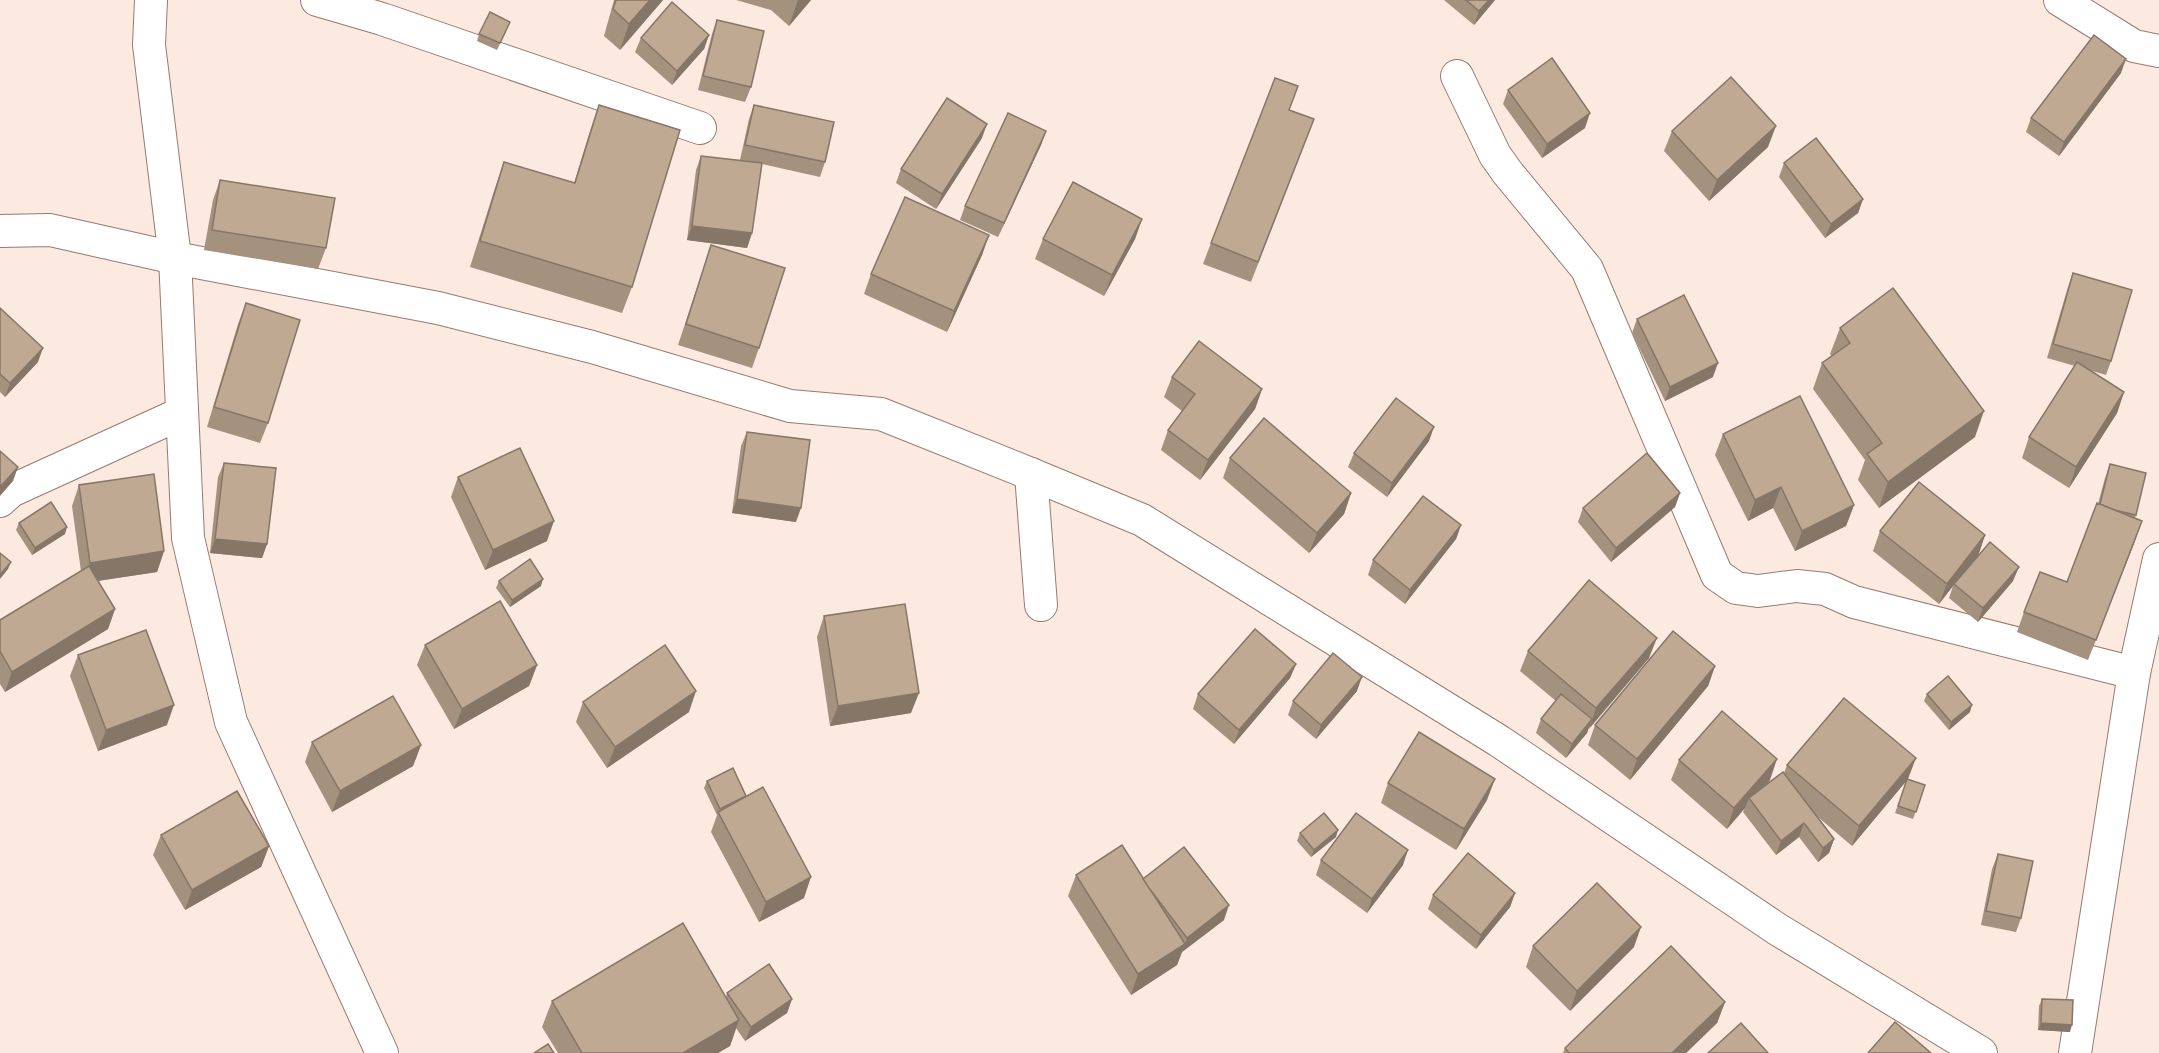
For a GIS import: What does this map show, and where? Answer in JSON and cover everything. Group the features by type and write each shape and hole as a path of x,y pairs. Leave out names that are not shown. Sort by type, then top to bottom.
{"street":[{"path":"151,0 149,45 175,258 188,538 231,722 382,1053"},
{"path":"317,0 382,19 700,128"},
{"path":"2060,0 2134,46 2159,51"},
{"path":"1457,76 1495,155 1587,269 1716,575 1736,588 1758,591 1797,586 1825,589 1854,602 2134,673"},
{"path":"0,231 50,230 175,258 438,308 592,348 790,406 881,414 1142,520 1499,741 1777,928 1981,1053"},
{"path":"0,501 11,491 182,414"},
{"path":"1031,474 1041,605"},
{"path":"2075,1053 2134,673 2159,559"}],"building":[{"path":"616,0 650,0 629,24 613,9"},
{"path":"1466,0 1489,0 1479,11"},
{"path":"672,2 709,35 677,71 641,38"},
{"path":"490,12 510,22 500,43 479,34"},
{"path":"717,20 764,31 751,87 703,76"},
{"path":"2094,35 2126,59 2064,142 2031,118"},
{"path":"1552,58 1590,113 1547,144 1508,90"},
{"path":"1731,77 1776,126 1717,180 1672,131"},
{"path":"1275,78 1298,86 1289,110 1314,119 1258,262 1211,243"},
{"path":"947,98 987,124 942,194 901,169"},
{"path":"599,105 680,130 632,287 480,241 504,162 575,183"},
{"path":"754,105 834,122 825,162 745,145"},
{"path":"1008,113 1046,131 1004,223 965,206"},
{"path":"1816,138 1863,199 1831,224 1784,163"},
{"path":"701,156 762,163 752,233 692,226"},
{"path":"220,180 335,198 326,248 212,230"},
{"path":"1073,182 1142,219 1112,275 1043,239"},
{"path":"905,197 989,235 954,311 871,274"},
{"path":"711,245 785,268 759,348 686,324"},
{"path":"2073,273 2132,290 2111,361 2053,344"},
{"path":"1893,288 1984,411 1888,482 1867,454 1882,443 1822,363 1850,343 1840,328"},
{"path":"1684,295 1718,363 1670,387 1637,319"},
{"path":"246,303 300,320 268,423 214,407"},
{"path":"0,308 43,348 10,383 0,374"},
{"path":"1199,341 1262,389 1208,460 1168,430 1195,394 1172,377"},
{"path":"2077,362 2124,392 2076,467 2029,437"},
{"path":"1800,396 1854,505 1802,531 1781,487 1755,500 1723,434"},
{"path":"1396,398 1434,427 1392,483 1354,453"},
{"path":"1264,418 1351,493 1317,533 1230,458"},
{"path":"747,432 810,440 801,508 737,499"},
{"path":"520,448 554,521 493,550 458,477"},
{"path":"0,451 18,467 0,487"},
{"path":"1647,453 1680,493 1616,548 1583,508"},
{"path":"224,463 276,468 267,544 215,539"},
{"path":"2110,464 2146,473 2136,515 2100,504"},
{"path":"154,474 164,551 90,563 79,485"},
{"path":"1919,482 1985,535 1947,584 1880,531"},
{"path":"1423,496 1461,525 1410,590 1373,560"},
{"path":"51,502 67,527 35,548 19,523"},
{"path":"2097,503 2142,521 2096,640 2024,612 2040,572 2067,582"},
{"path":"1990,542 2019,567 1983,608 1954,584"},
{"path":"0,553 11,562 0,575"},
{"path":"530,559 543,579 512,600 499,581"},
{"path":"89,566 115,609 12,672 0,651 0,620"},
{"path":"1589,580 1657,638 1596,708 1528,651"},
{"path":"500,601 537,665 462,709 425,645"},
{"path":"905,604 919,693 838,706 824,616"},
{"path":"1255,629 1296,664 1239,730 1198,694"},
{"path":"146,630 174,705 106,730 78,655"},
{"path":"1673,631 1715,666 1637,759 1595,725"},
{"path":"665,645 696,691 615,747 583,702"},
{"path":"1333,653 1362,677 1321,725 1293,701"},
{"path":"1948,676 1972,705 1951,722 1927,694"},
{"path":"1561,694 1592,719 1572,744 1541,719"},
{"path":"393,696 421,745 340,791 312,742"},
{"path":"1844,698 1916,758 1859,826 1787,765"},
{"path":"1722,711 1777,759 1734,808 1679,760"},
{"path":"1419,732 1495,779 1464,829 1388,783"},
{"path":"733,768 746,796 720,809 707,781"},
{"path":"1783,772 1834,839 1823,848 1804,823 1781,841 1749,798"},
{"path":"1907,779 1925,785 1916,812 1898,806"},
{"path":"763,787 811,877 766,902 718,812"},
{"path":"237,791 269,846 192,890 161,835"},
{"path":"1324,813 1338,830 1314,850 1300,833"},
{"path":"1356,813 1408,850 1372,899 1321,860"},
{"path":"1122,845 1185,944 1138,974 1076,875"},
{"path":"1184,847 1229,905 1187,938 1143,879"},
{"path":"1468,853 1515,893 1481,935 1433,895"},
{"path":"1998,854 2033,861 2021,918 1986,911"},
{"path":"1597,883 1641,927 1577,991 1533,946"},
{"path":"683,923 739,1020 683,1053 582,1053 552,1001"},
{"path":"1671,946 1725,1002 1672,1053 1569,1053 1565,1048"},
{"path":"769,964 792,999 751,1027 727,993"},
{"path":"2042,999 2073,1000 2072,1025 2041,1023"},
{"path":"1895,1022 1931,1053 1868,1053"},
{"path":"1741,1023 1768,1053 1708,1053"},
{"path":"548,1044 554,1053 534,1053"}]}
